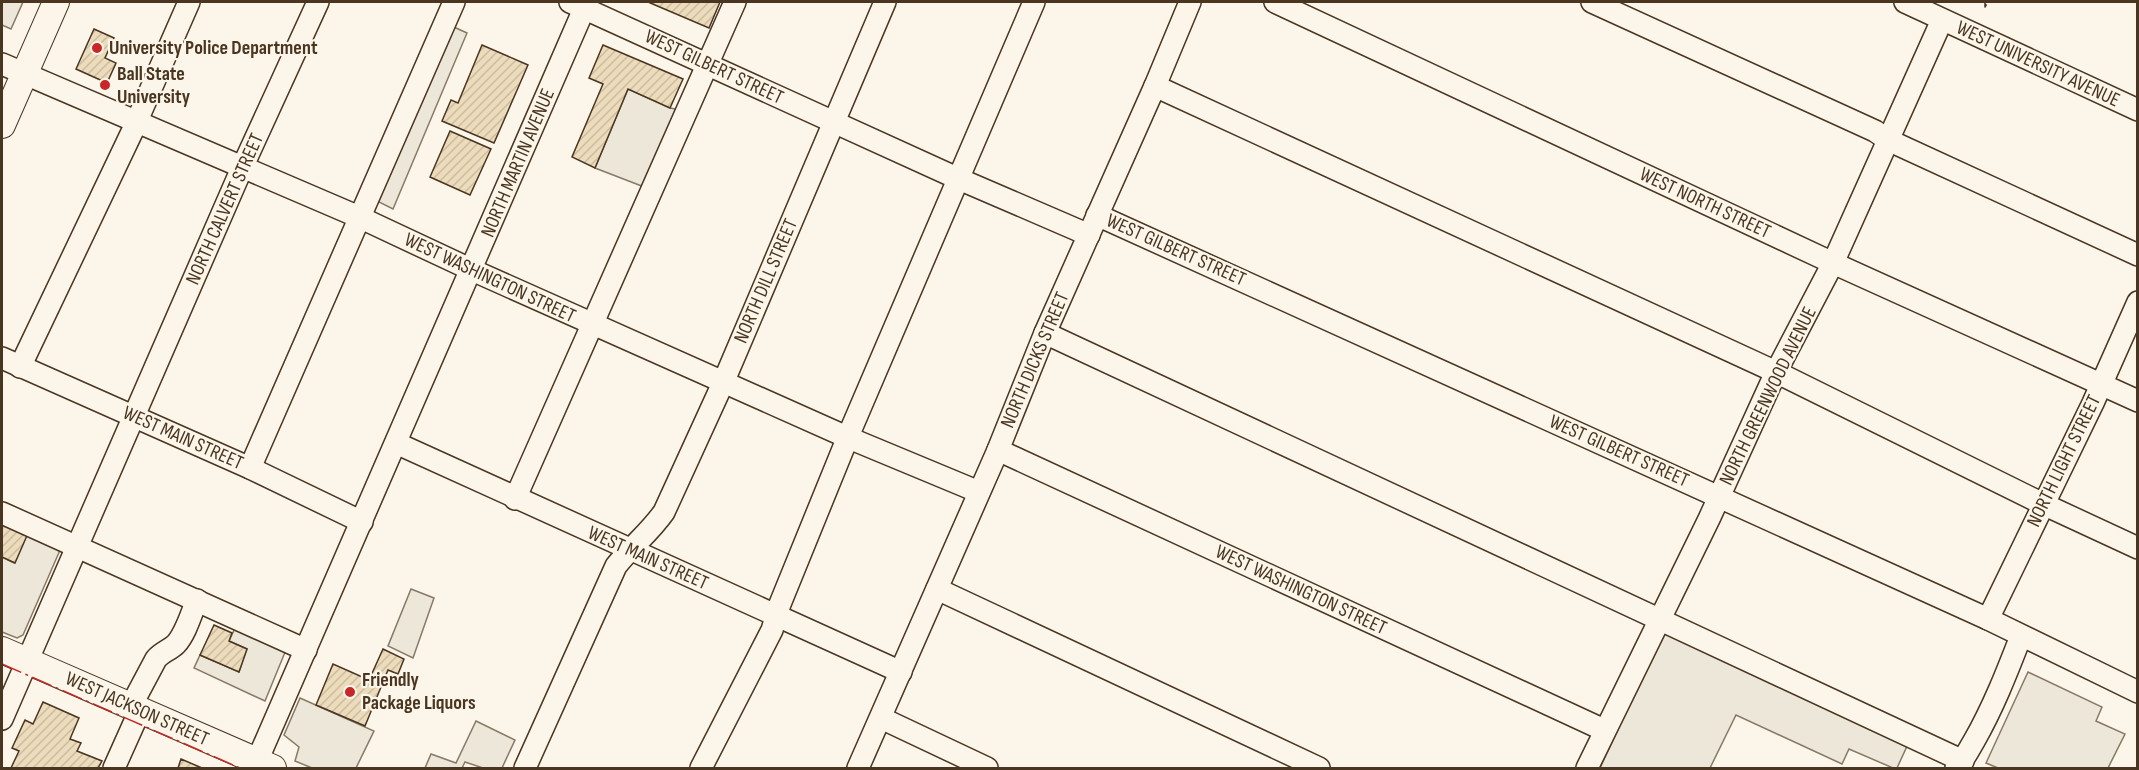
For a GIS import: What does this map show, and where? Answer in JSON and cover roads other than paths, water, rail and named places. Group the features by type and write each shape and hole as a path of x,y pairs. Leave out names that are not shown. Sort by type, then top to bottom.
{"main road":[{"path":"2,125 13,69 56,2"},
{"name":"WEST JACKSON STREET","path":"2,650 261,766"}],"street":[{"path":"11,363 136,123 189,2"},
{"name":"NORTH CALVERT STREET","path":"2,719 242,168 318,2"},
{"path":"250,468 454,2"},
{"path":"516,499 735,2"},
{"name":"NORTH DILL STREET","path":"525,768 616,566 629,549 653,528 664,512 723,383 885,2"},
{"path":"701,768 772,630 849,438 1034,2"},
{"name":"NORTH DICKS STREET","path":"858,768 998,450 1045,333 1190,2"},
{"name":"WEST NORTH STREET","path":"1275,2 1833,263 2138,401"},
{"path":"1592,2 1875,131 1888,140 2138,255"},
{"name":"WEST UNIVERSITY AVENUE","path":"1905,2 2138,110"},
{"name":"WEST GILBERT STREET","path":"581,4 833,122 1089,235"},
{"name":"NORTH MARTIN AVENUE","path":"261,766 306,650 472,270 581,4"},
{"name":"NORTH GREENWOOD AVENUE","path":"1587,768 1709,519 1776,372 1833,263 1942,20"},
{"name":"WEST WASHINGTON STREET","path":"13,69 359,217 723,383 979,492"},
{"path":"1155,86 1776,372 2043,504 2138,548"},
{"name":"WEST GILBERT STREET","path":"1097,215 1988,619 2138,692"},
{"name":"NORTH LIGHT STREET","path":"1988,619 2138,302"},
{"path":"1045,333 1659,620 1960,765 2001,688 2021,636"},
{"name":"WEST MAIN STREET","path":"11,363 250,468 362,522"},
{"name":"WEST MAIN STREET","path":"396,443 901,672"},
{"name":"WEST WASHINGTON STREET","path":"998,450 1604,730"},
{"path":"2,513 306,650"},
{"path":"937,589 1319,768"},
{"path":"114,768 156,659 162,652 175,645 197,600"},
{"path":"881,718 987,768"}],"place":[{"name":"University Police Department","path":"97,48"},
{"name":"Ball State University","path":"105,85"},
{"name":"Friendly Package Liquors","path":"350,692"}]}
